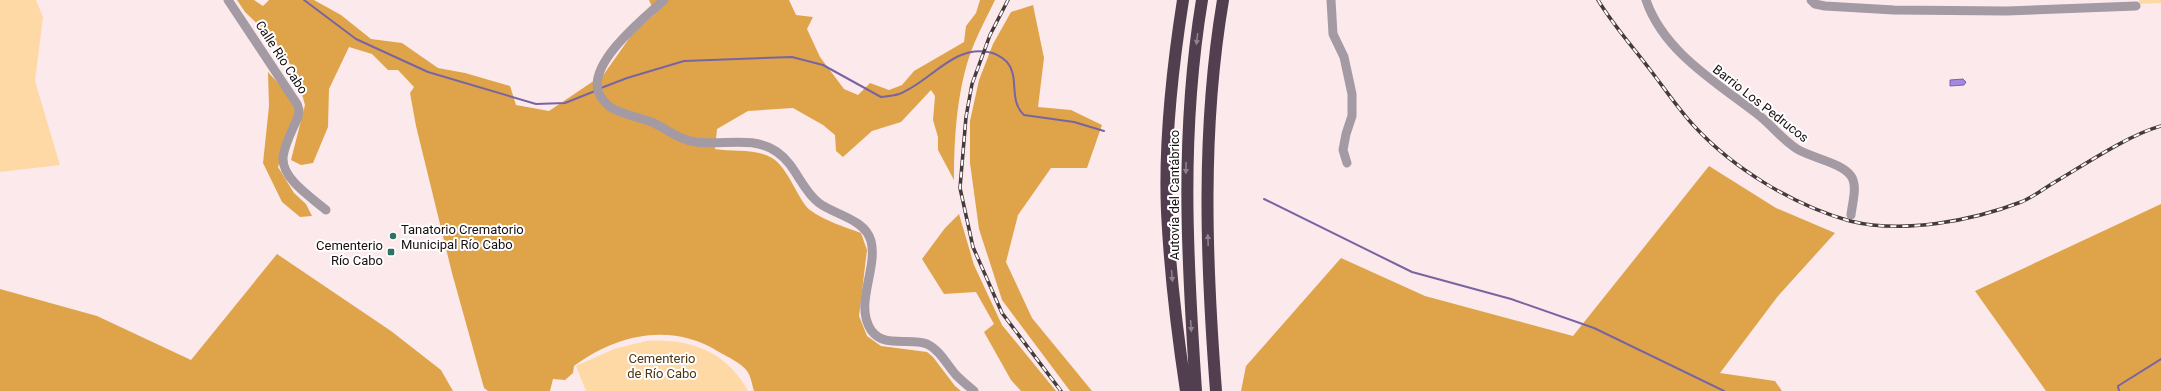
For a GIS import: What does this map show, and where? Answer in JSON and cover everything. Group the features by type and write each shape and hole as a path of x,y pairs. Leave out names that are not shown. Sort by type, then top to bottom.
{"highway":[{"path":"1176,0 1168,101 1167,211 1173,290 1186,391"},
{"path":"1167,164 1171,92 1183,0"},
{"name":"Autovía del Cantábrico","path":"1196,391 1186,241 1186,178 1190,95 1202,0"},
{"path":"1216,391 1207,224 1212,78 1223,0"},
{"path":"1209,133 1219,50 1229,0"}],"street":[{"name":"Calle Rio Cabo","path":"228,0 297,104 299,110 298,117 283,157 286,170 297,186 326,210"},
{"path":"664,0 615,49 602,68 597,82 602,99 615,110 653,123 687,140 703,142 753,143 771,148 779,153 789,162 817,202 858,224 870,236 872,252 866,309 869,325 874,333 885,340 916,342 929,345 937,351 960,379 974,391"},
{"path":"1331,0 1333,34 1344,57 1352,94 1352,116 1343,150 1346,163"},
{"name":"Barrio Los Pedrucos","path":"1646,0 1664,31 1678,51 1694,67 1728,91 1772,126 1796,148 1812,157 1845,170 1852,177 1854,186 1851,215"},
{"path":"1811,0 1815,4 1825,6 1894,10 2007,11 2136,6"}],"green space":[{"path":"0,0 36,0 43,17 35,81 60,165 0,172"},
{"path":"2139,0 2161,0 2161,3 2139,4"},
{"name":"Cementerio de Río Cabo","path":"646,341 678,342 706,350 729,366 748,391 586,391 576,366 614,349"}],"shaded area":[{"path":"237,0 254,0 263,6 269,0 314,0 341,15 371,39 402,43 438,68 465,73 510,86 516,105 549,111 604,74 633,33 655,14 649,0 789,0 796,15 813,17 807,29 820,57 844,89 858,95 870,83 889,90 902,85 914,71 964,42 966,26 976,13 980,0 995,0 974,44 964,76 960,94 956,129 954,180 938,150 938,137 933,120 935,96 931,90 901,122 872,131 843,157 836,151 835,135 823,125 793,108 748,111 717,129 715,149 758,153 772,158 778,162 810,210 829,221 861,233 867,250 859,316 867,336 881,346 927,352 933,357 955,386 961,391 754,391 748,373 734,360 701,343 683,337 664,335 645,336 608,346 574,366 573,373 565,380 553,379 550,391 488,391 484,388 452,273 416,126 410,93 414,87 398,70 388,70 372,54 349,47 329,89 328,127 313,163 301,165 291,160 305,105 296,73 274,40 245,12"},
{"path":"1033,5 1044,58 1038,107 1071,110 1102,125 1087,168 1051,168 1018,215 1006,262 1032,318 1092,391 1070,391 1002,300 979,229 970,163 970,121 979,80 993,44 1011,12"},
{"path":"268,72 289,95 296,114 278,167 294,193 306,204 312,216 300,217 282,202 263,163 269,106"},
{"path":"1963,79 1966,82 1964,85 1950,86 1950,80"},
{"path":"1709,166 1776,208 1835,233 1778,296 1720,373 1775,381 1782,391 1241,391 1246,366 1341,258 1425,296 1573,336"},
{"path":"2161,204 2161,391 2046,391 1975,291"},
{"path":"959,214 974,265 1002,325 1056,391 1021,391 1011,380 984,332 994,324 976,292 944,294 922,259 945,228"},
{"path":"277,254 391,331 441,370 453,391 0,391 0,289 97,316 191,360"}],"waterway":[{"path":"304,0 356,39 428,72 536,104 565,103 595,91"},
{"path":"601,88 627,78 684,61 792,57 823,65 881,97 897,95 910,89 952,59 975,51 988,52 1003,58 1011,68 1016,102 1024,115 1074,122 1104,131"},
{"path":"1264,199 1412,272 1511,299 1594,328 1724,391"},
{"path":"2119,391 2118,386 2161,359"}],"railway":[{"path":"1008,0 990,35 972,84 966,117 960,188 973,247 1002,313 1061,391"},
{"path":"1598,0 1678,107 1695,127 1728,157 1766,184 1787,196 1808,206 1850,221 1870,225 1914,226 1959,220 2002,209 2021,202 2134,136 2161,126"}],"place":[{"name":"Tanatorio Crematorio Municipal Río Cabo","path":"393,236"},
{"name":"Cementerio Río Cabo","path":"391,252"}]}
